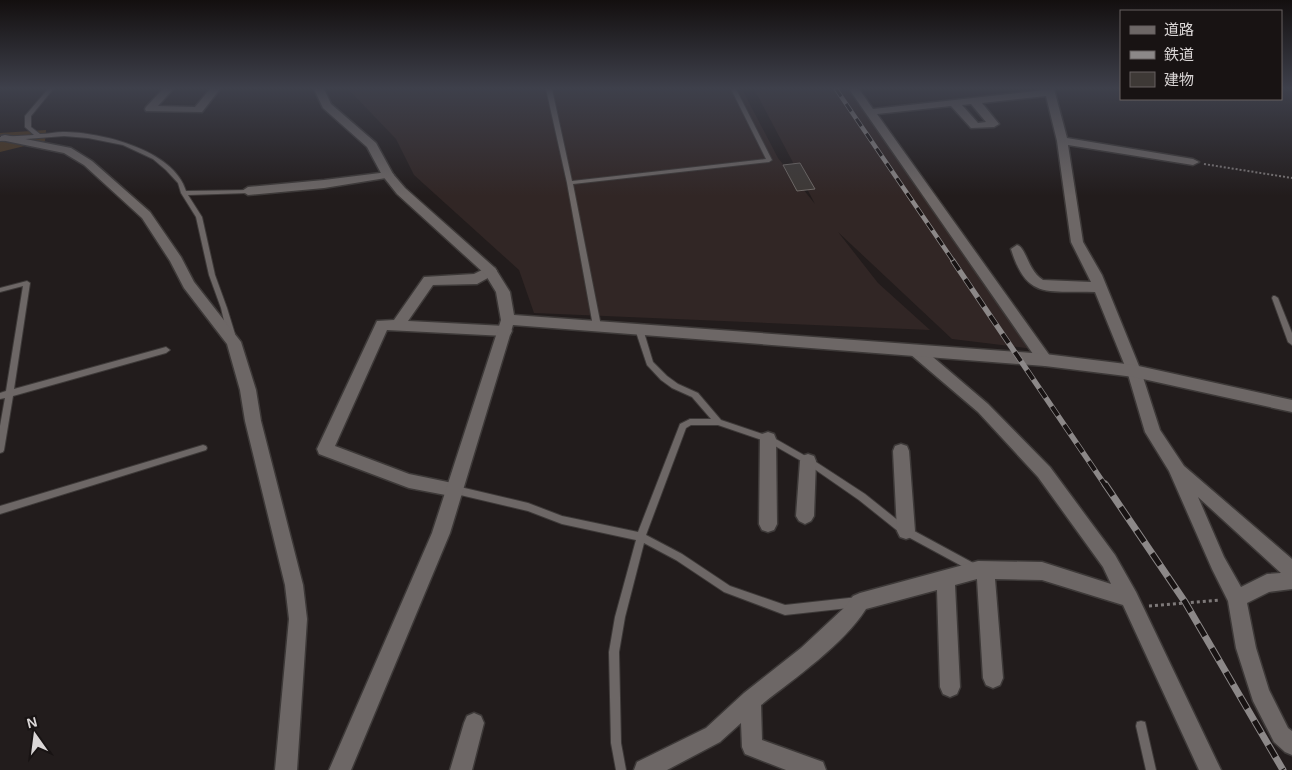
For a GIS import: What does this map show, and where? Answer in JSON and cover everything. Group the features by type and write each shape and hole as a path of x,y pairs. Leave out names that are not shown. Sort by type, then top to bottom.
{"street":[{"path":"340,770 441,533 506,326 502,292 490,271 401,191 388,175 372,145 349,125"},
{"path":"879,125 1044,360"},
{"path":"1058,125 1062,141 1075,236 1100,287 1134,371 1153,432 1176,468 1218,563 1237,599 1246,648 1260,694 1281,735 1292,745"},
{"path":"2,139 67,150 88,163 146,215 176,260 188,285 231,337 248,390 253,421 294,585 298,619 286,770"},
{"path":"1062,141 1193,162"},
{"path":"248,191 324,184 388,175"},
{"path":"1016,249 1027,274 1032,280 1040,284 1100,287"},
{"path":"398,326 429,280 477,279 490,271"},
{"path":"456,490 409,481 325,449 382,325 597,326 1044,360 1134,371 1292,406"},
{"path":"915,350 983,408 1044,472 1109,561 1131,603 1210,770"},
{"path":"768,439 768,524"},
{"path":"901,451 906,531"},
{"path":"805,516 808,461"},
{"path":"1176,468 1292,571"},
{"path":"645,770 713,735 751,700 808,655 852,614 860,602 981,570 1042,571 1131,603"},
{"path":"981,570 993,678"},
{"path":"946,580 950,687"},
{"path":"1237,599 1267,583 1292,580"},
{"path":"751,700 752,747 815,770"},
{"path":"461,770 474,723"}],"lane":[{"path":"28,125 39,136"},
{"path":"557,125 597,326"},
{"path":"570,183 769,160 751,125"},
{"path":"2,139 64,134 88,136 125,144 155,158 168,169 181,183 184,193 199,217 212,275 224,308 231,337"},
{"path":"184,193 248,191"},
{"path":"0,290 27,283 0,450"},
{"path":"1275,298 1292,342"},
{"path":"639,329 650,363 664,378 695,395 718,422"},
{"path":"0,396 166,350"},
{"path":"621,770 616,743 614,652 620,617 642,537 683,426 690,422 718,422 768,439 808,461 862,497 906,531 981,570"},
{"path":"0,510 203,448"},
{"path":"456,490 528,507 562,520 642,537 679,557 727,589 785,610 860,602"},
{"path":"1141,726 1151,770"}],"path":[{"path":"1193,162 1292,178"},
{"path":"1131,603 1237,599"}],"shaded area":[{"path":"382,125 761,125 778,158 815,204 773,125 878,125 1042,350 952,339 838,232 878,283 930,330 534,313 519,270 414,175 396,139"},
{"path":"46,130 45,141 0,152 0,133"}],"building":[{"path":"800,163 815,189 797,191 783,165"}],"railway":[{"path":"861,125 954,262"},
{"path":"953,261 1105,485"},
{"path":"1105,484 1185,602 1283,770"}]}
